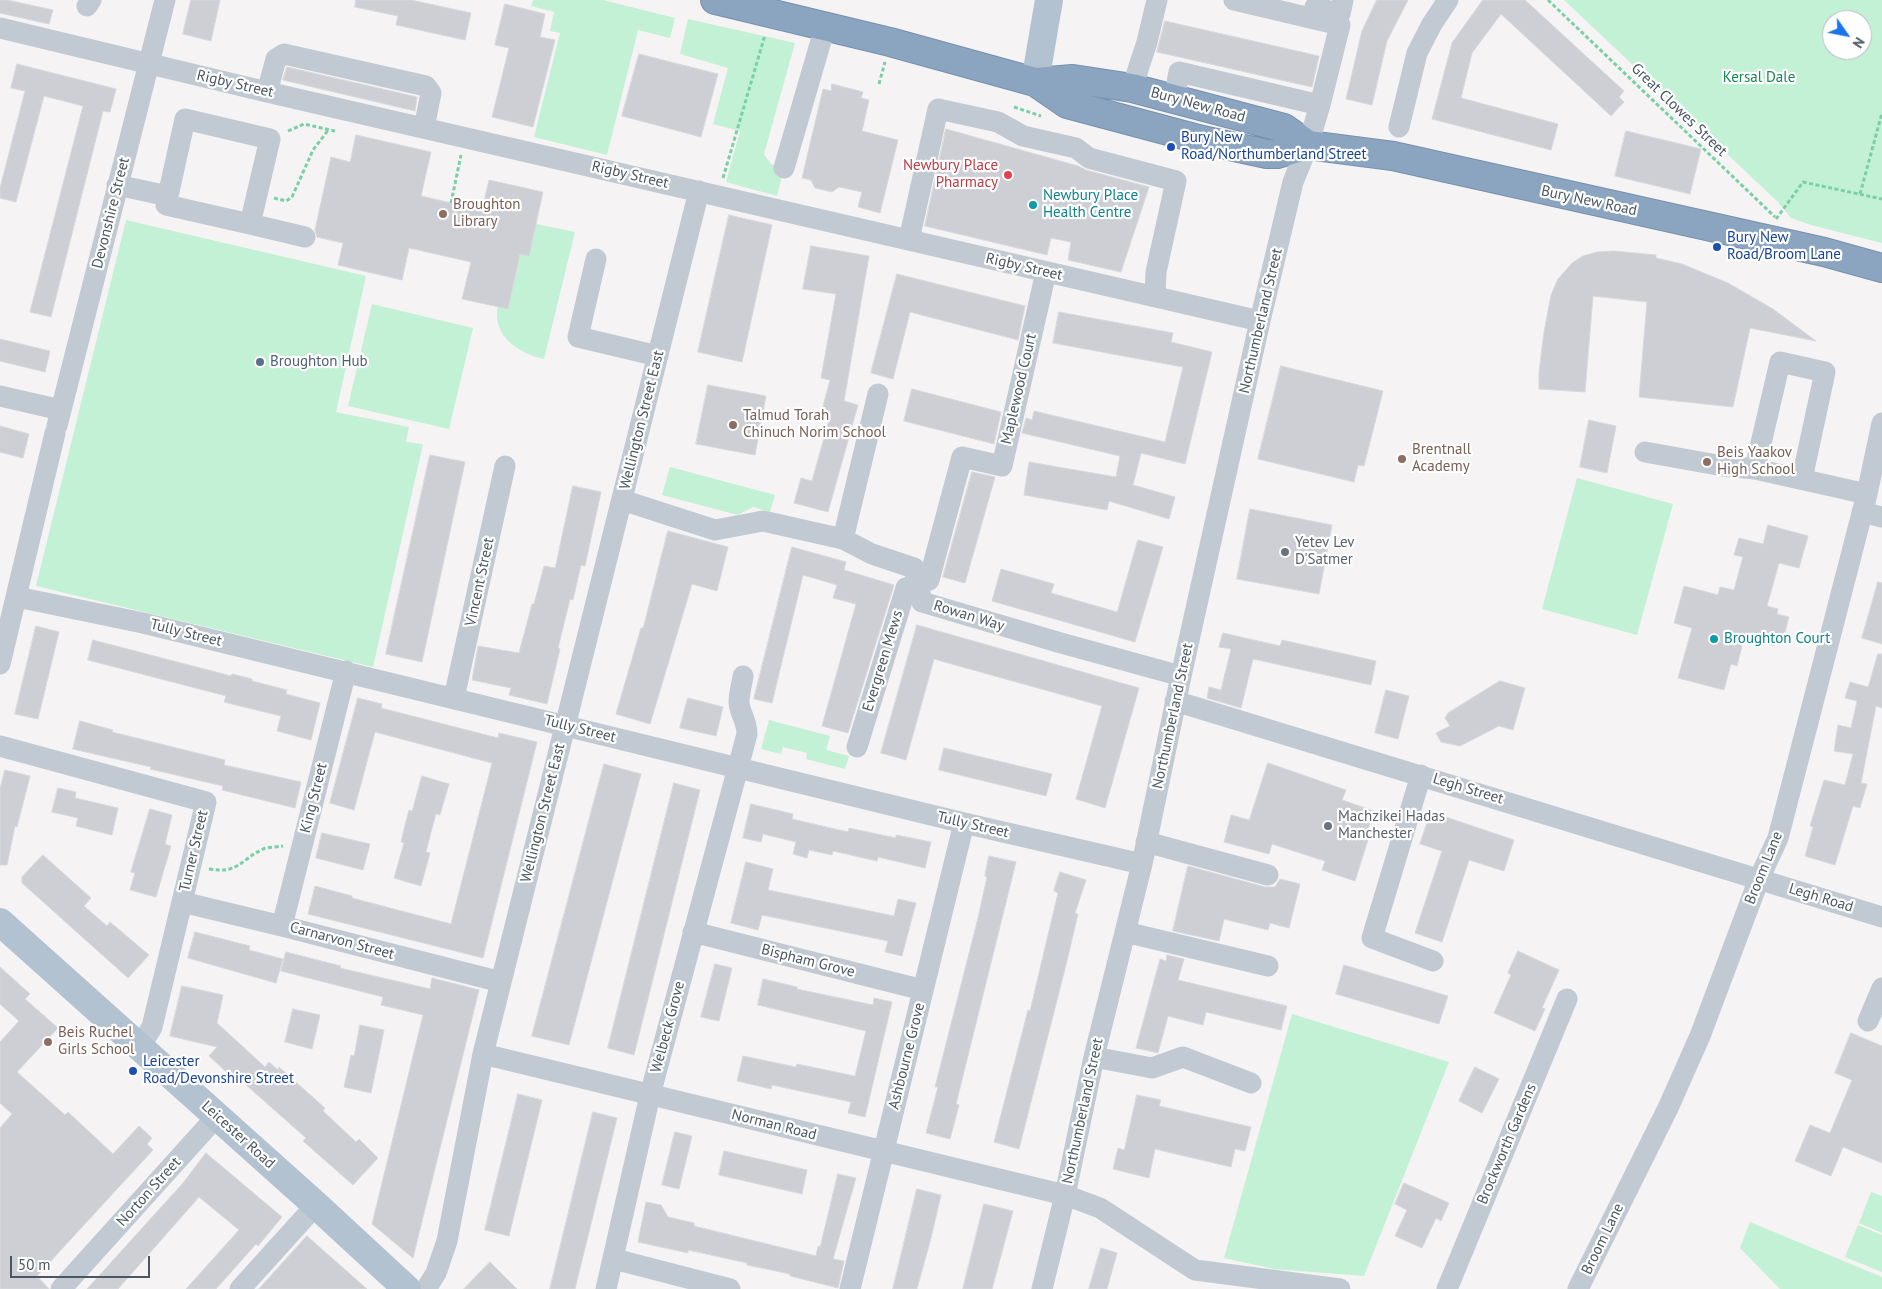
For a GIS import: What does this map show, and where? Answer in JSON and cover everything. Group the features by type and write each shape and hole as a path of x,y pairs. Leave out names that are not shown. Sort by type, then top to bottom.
{"highway":[{"name":"Bury New Road","path":"715,0 761,8 825,27 1035,82 1073,78 1132,88 1284,128 1308,145 1392,156 1777,231 1824,252 1882,268"},
{"path":"1035,82 1067,104 1202,140 1267,154 1277,154 1308,145"}],"main road":[{"path":"1035,82 1049,0"},
{"name":"Leicester Road","path":"0,922 411,1289"}],"street":[{"name":"Devonshire Street","path":"0,664 117,185 165,0"},
{"path":"1132,88 1147,42 1157,0"},
{"name":"Northumberland Street","path":"1042,1289 1065,1195 1094,1057 1142,864 1175,701 1260,321 1293,182 1308,145 1320,105 1340,25 1234,0"},
{"path":"1289,0 1340,14 1343,0"},
{"path":"1399,127 1417,53 1432,24 1448,0"},
{"path":"784,168 825,27"},
{"name":"Rigby Street","path":"0,29 1260,321"},
{"path":"267,92 276,59 284,54 426,86 431,93 424,128"},
{"path":"1174,99 1179,72 1320,105"},
{"path":"909,240 938,109 998,122 1023,136 1076,148 1088,158 1176,182 1156,272 1154,297"},
{"path":"250,224 270,139 185,120 166,205 305,237"},
{"path":"117,185 168,196"},
{"name":"Wellington Street East","path":"411,1289 436,1273 447,1241 483,1054 565,725 658,356 709,193"},
{"path":"596,259 578,337 658,356"},
{"name":"Maplewood Court","path":"918,583 928,580 962,457 1002,466 1046,272"},
{"path":"1754,469 1780,362 1825,372 1802,479"},
{"path":"622,500 715,530 763,521 843,540 878,394"},
{"path":"0,396 58,423"},
{"name":"Broom Lane","path":"1582,1287 1668,1108 1700,1036 1759,879 1778,838 1870,508 1882,423"},
{"path":"1645,452 1723,466 1754,469 1802,479 1870,508"},
{"name":"Vincent Street","path":"454,698 505,466"},
{"name":"Rowan Way","path":"843,540 872,554 914,568 922,602 1181,676"},
{"name":"Evergreen Mews","path":"857,747 906,588 918,583"},
{"name":"Tully Street","path":"17,597 143,623 346,671 964,823 1142,864"},
{"name":"King Street","path":"282,926 346,671"},
{"name":"Welbeck Grove","path":"606,1289 650,1095 746,734 747,724 740,709 739,701 743,676"},
{"name":"Legh Street","path":"1175,701 1759,879"},
{"name":"Turner Street","path":"0,746 206,802 152,1027 140,1047"},
{"path":"1421,775 1372,938 1433,960"},
{"name":"Ashbourne Grove","path":"850,1289 964,823"},
{"path":"1146,842 1268,875"},
{"name":"Legh Road","path":"1759,879 1882,917"},
{"name":"Carnarvon Street","path":"182,902 501,982"},
{"name":"Bispham Grove","path":"693,932 923,990"},
{"path":"1124,932 1268,966"},
{"path":"1868,1021 1882,988"},
{"name":"Brockworth Gardens","path":"1447,1289 1567,999"},
{"name":"Norman Road","path":"483,1054 1065,1195 1100,1208 1195,1270 1340,1289"},
{"path":"1094,1057 1152,1068 1183,1057 1252,1083"},
{"name":"Norton Street","path":"61,1289 217,1116"},
{"path":"240,1289 316,1204"},
{"path":"614,1260 730,1289"}],"path":[{"name":"Great Clowes Street","path":"1548,0 1777,231"},
{"path":"709,193 761,8"},
{"path":"1860,194 1882,113"},
{"path":"270,139 304,124 335,131"},
{"path":"257,194 286,201 290,200 296,191 313,150 329,129"},
{"path":"451,203 465,137"},
{"path":"1777,231 1803,182 1882,198"},
{"path":"191,866 220,871 235,868 264,849 283,846 301,852"}],"green space":[{"path":"533,0 603,0 675,18 670,38 638,30 607,155 534,137 560,33 550,31 554,12 531,6"},
{"name":"Kersal Dale","path":"1564,0 1882,0 1882,243 1791,218 1778,202"},
{"path":"688,19 795,43 764,154 771,164 784,168 777,196 726,182 740,131 713,124 728,68 680,54"},
{"path":"126,220 366,276 336,412 409,427 406,442 423,444 373,667 36,586"},
{"path":"536,224 575,232 544,359 526,353 509,342 503,335 497,317 498,306 508,309 520,254"},
{"path":"372,304 473,328 449,429 348,406"},
{"path":"670,467 775,495 770,512 753,507 738,515 662,495"},
{"path":"1577,478 1673,504 1637,635 1542,609"},
{"path":"769,720 830,736 826,750 849,756 845,769 806,759 807,753 783,747 781,754 761,749"},
{"path":"1292,1014 1449,1062 1364,1276 1274,1269 1224,1258"},
{"path":"1871,1192 1882,1196 1882,1233 1859,1223"},
{"path":"1750,1222 1882,1277 1882,1289 1780,1289 1740,1248"},
{"path":"1858,1225 1882,1235 1882,1272 1845,1257"}],"building":[{"path":"0,0 53,10 49,24 0,13"},
{"path":"191,0 220,0 211,41 183,34"},
{"path":"356,0 411,0 471,13 465,40 396,25 398,16 355,7"},
{"path":"1377,0 1408,0 1387,41 1372,105 1346,99 1362,31"},
{"path":"1483,0 1525,0 1624,91 1619,97 1624,102 1611,116 1501,14 1472,53 1461,98 1558,124 1551,150 1432,119 1452,43"},
{"path":"505,4 545,14 540,37 555,40 533,127 492,117 509,48 495,45"},
{"path":"1165,21 1319,56 1312,87 1157,52"},
{"path":"639,54 718,74 701,137 622,116"},
{"path":"17,64 116,89 110,112 103,111 51,317 30,312 83,106 44,96 16,202 0,198 0,188 25,91 11,88"},
{"path":"287,67 417,97 415,111 283,80"},
{"path":"832,84 863,92 861,98 869,100 862,131 898,140 880,213 858,207 862,192 839,187 832,192 815,188 811,180 802,178 823,89 831,91"},
{"name":"Newbury Place Health Centre","path":"946,129 1149,187 1121,272 1068,260 1071,242 1051,238 1047,255 925,226"},
{"path":"1626,131 1701,149 1690,194 1615,176"},
{"path":"356,135 431,152 421,196 482,210 489,180 543,192 529,256 520,254 508,309 462,299 471,262 409,248 402,280 338,265 343,243 317,237 315,230 331,157 350,162"},
{"path":"729,215 772,225 742,362 698,352"},
{"path":"811,246 869,256 844,401 858,405 828,512 794,503 801,478 812,481 829,420 820,417 830,380 821,378 836,294 803,289"},
{"path":"1614,251 1656,255 1656,258 1682,264 1728,283 1773,309 1816,341 1750,328 1733,407 1639,397 1647,302 1593,296 1585,392 1539,389 1544,332 1551,295 1558,279 1572,263 1583,256 1597,252"},
{"path":"897,274 1025,306 1018,340 910,312 893,379 871,373"},
{"path":"1059,312 1173,333 1171,342 1212,352 1185,464 1141,453 1133,485 1175,497 1169,519 1109,501 1107,510 1024,495 1029,462 1116,477 1120,456 1022,433 1026,418 1032,420 1034,411 1165,442 1183,367 1053,343"},
{"path":"0,339 50,351 45,372 0,361"},
{"path":"1281,366 1383,391 1364,466 1358,465 1354,482 1258,459"},
{"path":"708,385 766,396 755,455 696,444"},
{"path":"912,389 1001,412 994,444 904,421"},
{"path":"1589,420 1616,426 1607,473 1580,467"},
{"path":"0,426 29,434 23,458 0,452"},
{"path":"430,455 465,462 422,662 386,654"},
{"path":"972,472 995,477 965,583 943,577"},
{"path":"573,486 601,492 585,566 581,565 573,600 570,599 547,704 509,695 511,688 472,680 478,646 519,653 544,566 555,568"},
{"name":"Yetev Lev D'Satmer","path":"1250,509 1332,525 1319,594 1237,579"},
{"name":"Broughton Court","path":"1768,525 1808,536 1799,568 1779,563 1767,606 1778,609 1777,614 1789,617 1783,640 1777,638 1774,646 1744,638 1737,666 1731,664 1724,690 1678,678 1692,628 1674,623 1684,586 1718,595 1720,587 1734,590 1743,557 1734,555 1739,538 1763,544"},
{"path":"668,531 728,547 717,591 692,584 650,724 616,714 641,628 643,628"},
{"path":"1138,540 1163,547 1135,642 992,601 1001,569 1054,584 1051,593 1117,612"},
{"path":"792,547 846,562 844,570 894,585 848,733 822,726 856,604 833,598 837,585 803,575 772,703 754,699"},
{"path":"1878,582 1882,583 1882,644 1862,638"},
{"path":"917,625 1139,688 1105,808 1076,799 1102,706 934,659 906,760 881,753"},
{"path":"36,626 59,632 38,719 15,714"},
{"path":"1223,633 1280,646 1282,640 1376,661 1371,685 1253,659 1241,708 1207,698 1209,687 1221,690 1231,649 1219,647"},
{"path":"93,640 231,676 232,674 252,679 252,681 287,690 286,694 320,703 311,740 277,731 281,716 224,702 226,696 88,660"},
{"path":"1878,654 1882,654 1882,708 1876,706 1861,783 1867,784 1860,808 1853,806 1835,865 1805,856 1813,827 1810,826 1824,780 1845,785 1853,754 1834,751 1838,725 1851,728 1857,701 1845,698 1850,682 1868,687"},
{"path":"1500,681 1525,688 1513,730 1499,726 1460,746 1441,742 1436,733 1450,726 1445,718 1448,713"},
{"path":"1386,690 1409,696 1398,739 1375,733"},
{"path":"358,698 382,704 381,708 498,738 499,733 537,742 483,958 308,914 315,886 352,896 352,898 451,924 492,763 375,732 354,810 330,803"},
{"path":"688,698 723,707 716,736 680,728"},
{"path":"80,721 113,730 112,732 225,760 224,765 301,782 295,808 222,790 223,786 73,749"},
{"path":"944,748 1052,774 1046,796 939,770"},
{"name":"Machzikei Hadas Manchester","path":"1268,763 1346,790 1342,800 1374,811 1365,839 1368,840 1355,881 1322,870 1325,861 1272,844 1269,854 1224,842 1231,815 1249,820"},
{"path":"604,764 641,774 569,1045 532,1036"},
{"path":"5,770 30,776 17,827 15,826 7,865 0,865 0,789"},
{"path":"422,776 449,784 440,815 436,814 431,832 426,852 430,853 421,886 394,878 404,843 401,842 409,810 412,811"},
{"path":"674,783 700,790 634,1055 608,1048"},
{"path":"58,788 76,792 75,798 118,808 112,835 76,826 78,818 52,812"},
{"path":"751,804 793,814 792,819 848,832 849,828 896,838 896,835 931,842 925,868 878,857 877,861 833,851 832,855 809,850 807,858 793,854 796,842 763,834 761,842 743,838"},
{"path":"150,809 172,815 165,844 171,846 156,897 130,890 135,873 131,872"},
{"path":"1431,812 1514,840 1504,871 1469,860 1442,942 1415,933 1442,851 1420,844"},
{"path":"322,833 370,844 363,870 316,858"},
{"path":"43,855 91,898 84,906 107,926 110,922 149,955 128,978 22,883 22,877"},
{"path":"989,856 1016,862 956,1104 959,1105 950,1139 926,1133 938,1087 935,1087 978,918 987,877 985,876"},
{"path":"746,862 773,869 768,890 894,916 898,899 916,903 902,956 885,952 888,941 762,915 758,930 731,923"},
{"path":"1188,866 1265,887 1275,887 1280,879 1300,884 1289,928 1270,923 1268,930 1224,919 1219,941 1173,931"},
{"path":"1060,872 1086,880 1075,913 1078,914 1066,965 1019,1149 994,1142 1028,1010 1030,1011 1058,893 1054,891"},
{"path":"195,932 250,946 249,950 283,959 276,983 188,958"},
{"path":"1518,951 1559,970 1542,1008 1545,1009 1535,1031 1494,1013 1511,975 1508,973"},
{"path":"286,952 341,966 340,968 430,989 432,978 479,990 413,1258 372,1224 423,1015 381,1005 383,997 281,971"},
{"path":"1167,955 1184,959 1178,980 1287,1006 1281,1030 1206,1012 1203,1025 1168,1016 1158,1053 1136,1048 1160,959 1166,961"},
{"path":"715,964 732,968 719,1021 701,1017"},
{"path":"1344,965 1448,996 1439,1024 1336,994"},
{"path":"0,967 30,994 25,999 58,1028 17,1072 65,1115 68,1112 113,1154 139,1126 152,1138 147,1144 153,1150 37,1276 49,1289 0,1289 0,1128 12,1114 0,1103 0,1042 19,1021 0,1004"},
{"path":"763,979 797,987 797,989 873,1005 874,998 892,1002 865,1117 848,1113 851,1102 772,1085 771,1089 737,1081 743,1056 796,1067 797,1064 855,1076 866,1031 758,1005"},
{"path":"182,986 223,995 217,1023 265,1067 269,1062 278,1070 279,1067 325,1108 323,1111 356,1142 359,1139 378,1158 353,1185 303,1141 306,1138 236,1076 233,1078 209,1056 217,1047 170,1036"},
{"path":"293,1009 320,1015 312,1049 285,1042"},
{"path":"360,1025 384,1030 371,1093 344,1087 351,1055 354,1056"},
{"path":"1851,1033 1882,1046 1882,1163 1843,1147 1831,1176 1795,1161 1810,1125 1830,1133 1852,1080 1835,1073"},
{"path":"1475,1067 1499,1079 1482,1113 1459,1101"},
{"path":"518,1094 542,1100 509,1236 485,1230"},
{"path":"1137,1095 1161,1100 1159,1106 1251,1127 1245,1151 1235,1149 1231,1167 1155,1149 1149,1178 1113,1169 1118,1148 1124,1150"},
{"path":"593,1112 617,1118 575,1289 550,1289"},
{"path":"675,1132 692,1136 679,1189 662,1185"},
{"path":"724,1151 807,1170 802,1194 719,1175"},
{"path":"206,1153 282,1217 258,1246 256,1244 216,1289 186,1289 239,1230 199,1197 118,1289 87,1289 183,1183"},
{"path":"838,1174 856,1178 833,1259 844,1261 838,1288 790,1276 790,1274 747,1265 747,1263 688,1250 688,1253 638,1242 646,1202 661,1205 668,1217 694,1223 694,1226 816,1256 818,1246 820,1247"},
{"path":"1404,1183 1449,1203 1441,1221 1436,1218 1422,1248 1395,1236 1407,1210 1395,1204"},
{"path":"917,1189 941,1195 931,1238 917,1289 893,1289"},
{"path":"984,1204 1013,1211 992,1289 963,1289"},
{"path":"307,1236 367,1289 259,1289"},
{"path":"1101,1248 1117,1253 1107,1289 1089,1289"},
{"path":"490,1262 517,1289 464,1289"}],"place":[{"name":"Bury New Road/Northumberland Street","path":"1171,147"},
{"name":"Newbury Place Pharmacy","path":"1008,175"},
{"name":"Newbury Place Health Centre","path":"1033,205"},
{"name":"Broughton Library","path":"443,214"},
{"name":"Bury New Road/Broom Lane","path":"1717,247"},
{"name":"Broughton Hub","path":"260,362"},
{"name":"Talmud Torah Chinuch Norim School","path":"733,425"},
{"name":"Brentnall Academy","path":"1402,459"},
{"name":"Beis Yaakov High School","path":"1707,462"},
{"name":"Yetev Lev D'Satmer","path":"1285,552"},
{"name":"Broughton Court","path":"1714,639"},
{"name":"Machzikei Hadas Manchester","path":"1328,826"},
{"name":"Beis Ruchel Girls School","path":"48,1042"},
{"name":"Leicester Road/Devonshire Street","path":"133,1071"}]}
